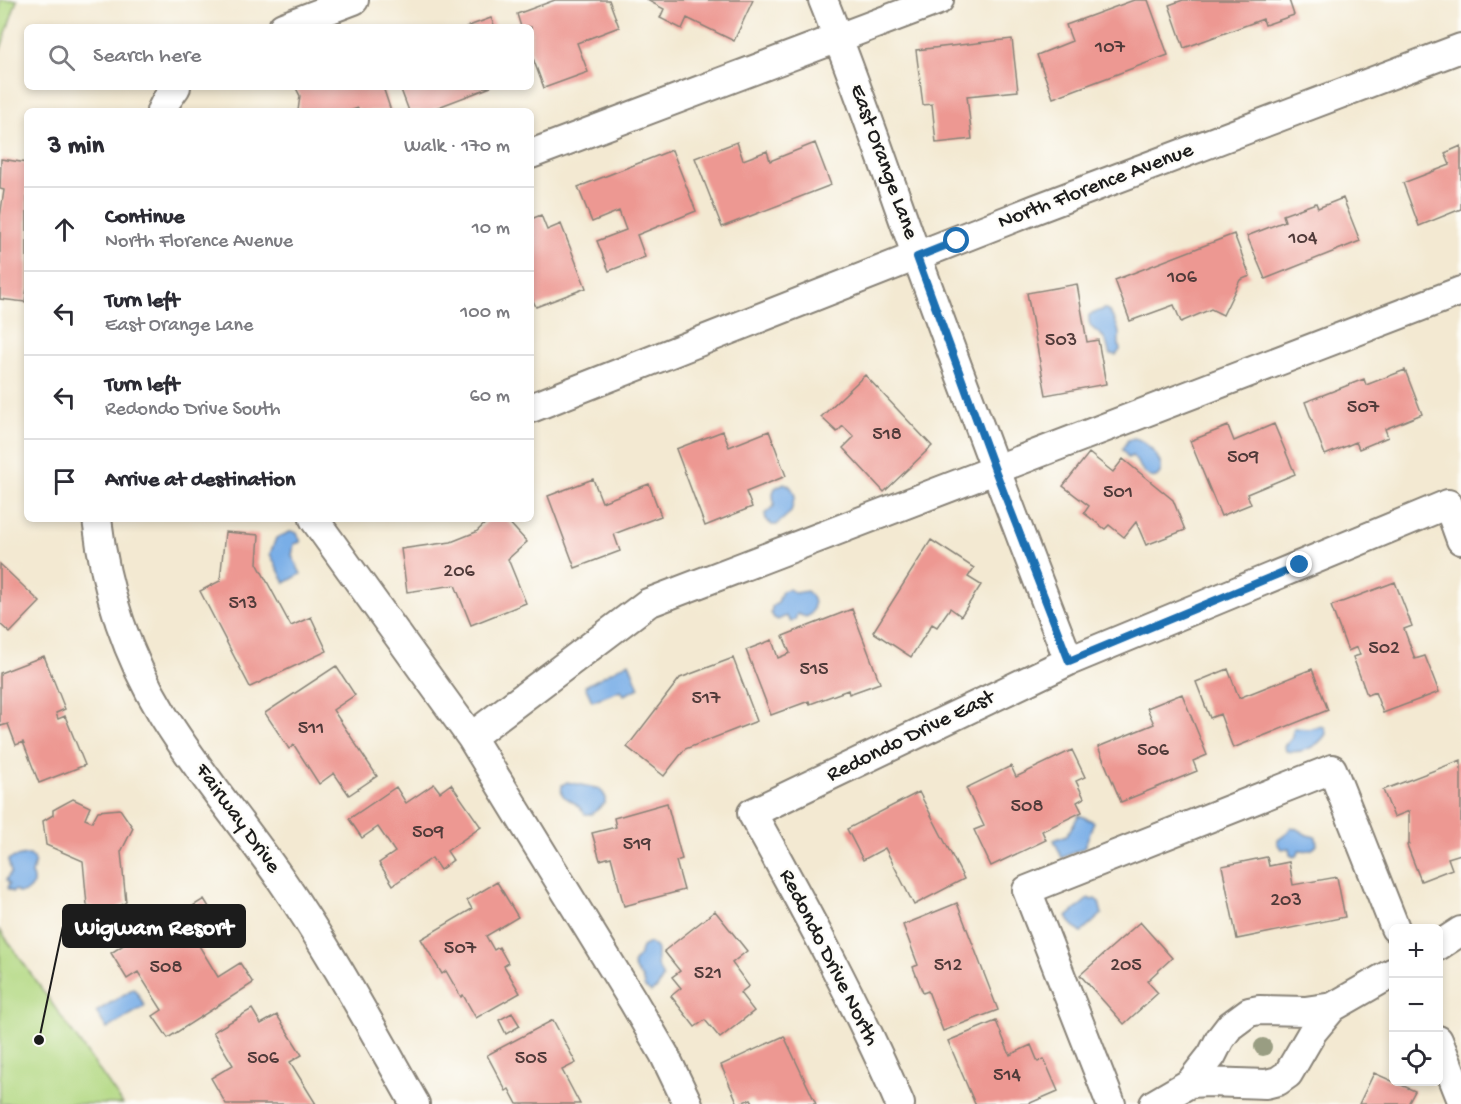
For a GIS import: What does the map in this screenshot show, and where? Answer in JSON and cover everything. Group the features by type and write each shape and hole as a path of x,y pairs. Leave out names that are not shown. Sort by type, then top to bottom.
{"street":[{"path":"291,24 354,0"},
{"name":"East Orange Lane","path":"823,0 995,470 1069,661"},
{"path":"534,153 939,0"},
{"name":"North Florence Avenue","path":"534,407 1047,205 1461,48"},
{"path":"162,108 174,90"},
{"path":"471,737 648,603 1461,291"},
{"name":"Redondo Drive East","path":"752,813 1069,661 1448,504 1461,540"},
{"name":"Fairway Drive","path":"97,522 104,565 126,641 163,714 280,879 346,982 415,1104"},
{"path":"316,522 471,737 638,1009 664,1054 688,1104"},
{"path":"1111,1104 1027,890 1332,769 1393,924"},
{"name":"Redondo Drive North","path":"752,813 843,983 900,1104"},
{"path":"1443,943 1461,931"},
{"path":"1190,1083 1266,1084 1278,1081 1288,1074 1313,1031 1333,1007 1389,975"},
{"path":"1154,1104 1190,1083 1212,1055 1230,1026 1249,1012 1259,1010 1305,1011 1333,1007"},
{"path":"1443,1053 1461,1098"}],"green space":[{"path":"0,0 17,0 0,51"},
{"path":"0,930 123,1104 0,1104"}],"water":[{"path":"1104,309 1111,314 1118,329 1120,350 1116,355 1110,354 1105,339 1090,324 1089,315"},
{"path":"1134,438 1147,445 1155,454 1161,468 1157,476 1147,475 1134,458 1132,456 1128,458 1122,449 1128,440"},
{"path":"784,483 790,486 795,494 792,510 777,525 772,525 766,520 765,514 774,506 775,488"},
{"path":"292,531 297,533 301,542 294,544 292,556 301,574 285,583 270,554 276,538"},
{"path":"789,589 795,593 807,591 810,594 814,605 810,615 806,617 797,614 795,620 791,622 786,616 778,620 774,618 771,613 772,607 778,602 782,591"},
{"path":"629,662 639,688 624,695 621,690 592,701 585,686"},
{"path":"1322,726 1326,734 1314,746 1303,750 1286,751 1285,746 1291,739 1294,728 1309,729"},
{"path":"567,782 600,789 605,796 605,803 592,814 585,814 577,805 562,795 562,785"},
{"path":"1079,815 1094,822 1084,848 1062,858 1054,840 1067,835"},
{"path":"1291,827 1316,837 1317,845 1309,850 1299,850 1298,855 1294,857 1290,855 1289,848 1281,849 1277,843 1278,840"},
{"path":"26,855 34,859 35,864 32,886 25,892 19,893 15,890 13,892 7,888 9,884 6,880 11,872 8,860"},
{"path":"1089,898 1099,902 1102,914 1081,933 1067,917"},
{"path":"649,943 657,949 657,964 663,978 657,988 651,992 645,988 633,964 642,947"},
{"path":"134,988 145,1006 107,1029 96,1012"}],"building":[{"path":"555,0 609,0 619,27 577,43 588,72 544,88 534,61 534,24 520,24 517,14"},
{"path":"647,0 753,0 734,41 687,18 682,29 660,18 664,9"},
{"path":"1134,0 1148,0 1168,55 1053,98 1037,55 1072,41 1066,25"},
{"path":"1183,0 1289,0 1294,15 1265,25 1263,19 1184,48 1169,5"},
{"path":"491,18 494,24 474,24"},
{"path":"1012,39 1018,91 967,96 972,139 936,143 932,104 923,105 916,50"},
{"path":"297,90 384,90 390,108 298,108 300,96"},
{"path":"401,90 483,90 436,108 408,108"},
{"path":"737,142 743,160 767,151 770,161 815,143 831,185 722,227 695,158"},
{"path":"1461,146 1461,209 1419,226 1403,183 1450,165 1445,153"},
{"path":"672,150 696,211 637,235 645,257 609,271 597,241 626,230 619,211 592,222 578,187"},
{"path":"1,159 24,163 24,302 0,299 0,217 4,190 0,189"},
{"path":"1343,198 1360,241 1265,279 1247,236 1285,221 1283,215 1316,203 1318,208"},
{"path":"541,215 547,230 561,224 586,288 536,307 534,303 534,218"},
{"path":"1234,234 1250,276 1240,280 1223,315 1211,309 1181,322 1174,305 1130,321 1115,280"},
{"path":"1077,284 1087,342 1098,340 1106,384 1046,395 1027,293"},
{"path":"1405,370 1422,414 1385,429 1388,437 1359,449 1356,442 1325,455 1305,402 1364,379 1366,385"},
{"path":"865,375 932,446 884,492 843,448 854,437 843,426 837,432 821,417"},
{"path":"1274,424 1295,474 1247,494 1251,504 1221,516 1190,441 1228,426 1234,441"},
{"path":"723,431 729,447 769,431 786,476 746,492 752,507 705,526 676,449"},
{"path":"1089,453 1113,472 1123,459 1173,500 1185,530 1146,545 1136,522 1124,537 1109,525 1105,529 1084,513 1089,506 1063,486"},
{"path":"593,479 602,502 649,484 661,516 614,534 620,551 575,568 548,496"},
{"path":"487,522 509,522 527,542 508,559 526,603 471,625 455,585 407,592 401,549 451,542 476,532"},
{"path":"225,532 259,535 257,563 291,626 311,617 327,651 250,687 200,591 220,581"},
{"path":"931,540 974,568 968,577 981,585 961,616 950,608 937,627 932,624 911,657 873,632"},
{"path":"0,564 40,602 10,633 0,624"},
{"path":"1395,582 1412,626 1404,629 1415,659 1425,656 1439,692 1383,713 1375,692 1367,695 1353,657 1360,655 1357,647 1348,651 1331,606"},
{"path":"852,609 880,683 849,694 848,690 810,704 809,701 771,715 746,650 772,640 778,658 790,653 783,636"},
{"path":"44,656 65,709 56,713 58,719 65,716 85,765 39,783 23,742 16,745 8,724 1,726 0,724 0,673"},
{"path":"733,658 757,721 685,749 664,776 627,747 680,678"},
{"path":"336,666 355,695 333,710 377,776 349,795 334,773 319,784 294,745 289,749 265,713"},
{"path":"1228,669 1239,698 1312,669 1328,710 1233,748 1220,714 1210,718 1196,682"},
{"path":"1182,694 1207,755 1193,761 1197,771 1121,802 1098,747 1154,724 1147,708"},
{"path":"1072,750 1085,777 1076,781 1084,798 1077,802 1082,812 1042,831 1046,840 991,866 974,830 984,826 966,788 1011,766 1016,777"},
{"path":"1461,760 1461,854 1448,858 1452,869 1421,881 1407,845 1409,844 1409,811 1394,817 1383,790"},
{"path":"434,784 440,792 451,784 481,827 447,851 453,860 440,870 432,858 393,885 379,863 395,852 378,827 362,838 349,819 396,787 406,803"},
{"path":"919,792 964,879 914,905 885,848 863,860 847,829"},
{"path":"73,799 90,807 85,819 92,822 98,811 120,809 133,828 121,852 126,902 108,915 87,905 83,861 46,845 43,821 53,815 53,810"},
{"path":"667,803 682,859 676,861 684,890 624,906 611,857 600,860 592,833 616,827 614,818"},
{"path":"1267,857 1269,866 1289,862 1293,885 1337,877 1345,917 1237,939 1222,866"},
{"path":"497,882 518,917 486,936 494,950 499,947 508,963 504,966 520,993 476,1018 446,971 442,974 421,939 472,909 467,900"},
{"path":"204,899 222,928 198,944 218,977 240,963 253,983 168,1038 153,1016 162,1010 138,972 127,979 111,953 177,910 180,914"},
{"path":"957,903 998,1010 943,1031 928,991 923,993 913,967 918,965 903,925"},
{"path":"715,911 747,951 732,963 749,986 740,993 754,1011 720,1038 705,1020 695,1027 671,996 681,988 672,977 680,971 664,951"},
{"path":"1140,922 1172,958 1147,981 1158,993 1124,1024 1080,975"},
{"path":"252,1009 261,1024 277,1015 302,1055 290,1062 316,1104 226,1104 211,1078 233,1065 213,1032"},
{"path":"512,1013 520,1026 506,1034 499,1020"},
{"path":"553,1020 576,1063 562,1070 580,1104 517,1104 509,1089 506,1091 487,1055"},
{"path":"996,1021 1010,1055 1031,1045 1038,1062 1044,1059 1058,1091 1028,1104 975,1104 948,1041"},
{"path":"784,1036 816,1104 754,1104 751,1099 738,1104 721,1065"},
{"path":"1374,1073 1389,1080 1389,1086 1404,1086 1415,1091 1408,1104 1359,1104"}],"place":[{"name":"Wigwam Resort","path":"39,1040"}],"route":[{"path":"957,241 917,257 995,470 1069,661 1300,565"}]}
